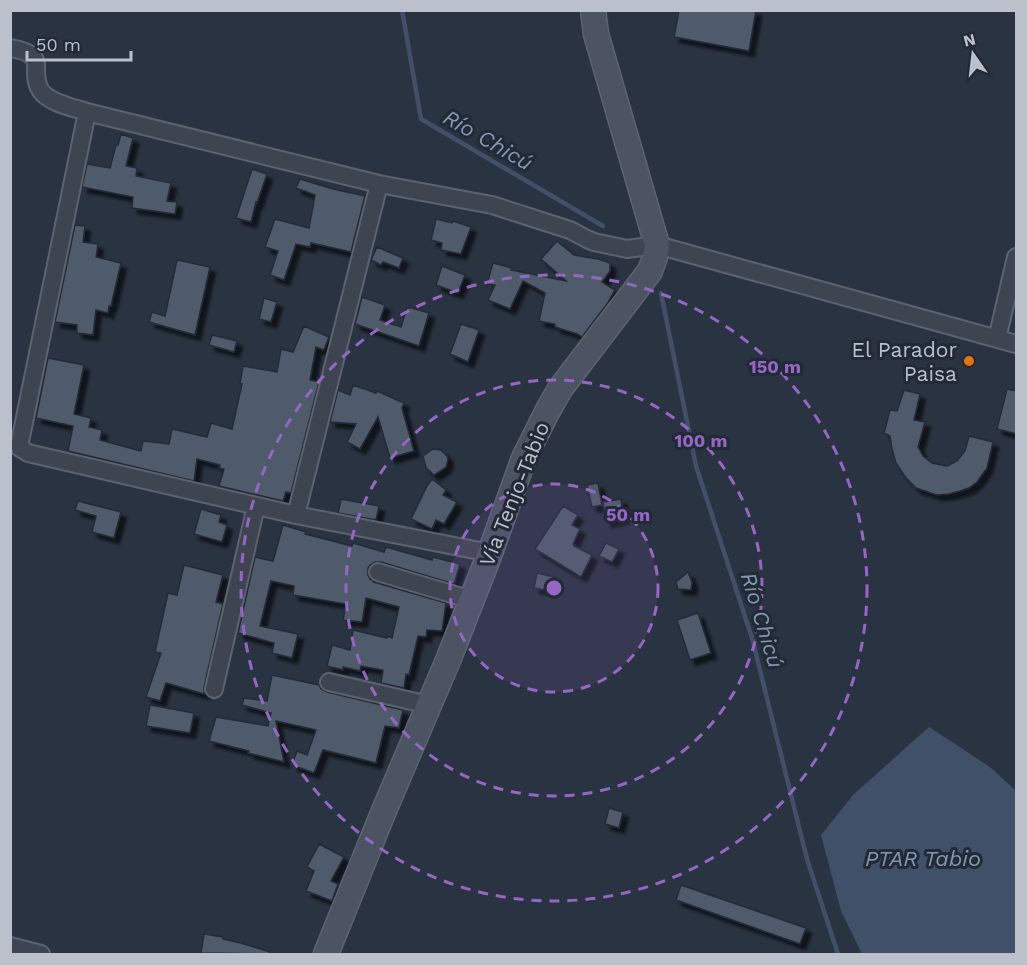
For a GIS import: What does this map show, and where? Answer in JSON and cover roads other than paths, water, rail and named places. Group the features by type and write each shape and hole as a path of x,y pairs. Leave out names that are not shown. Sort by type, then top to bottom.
{"main road":[{"path":"593,10 596,34 657,245"},
{"name":"Vía Tenjo-Tabio","path":"326,954 472,600 524,458 547,412 573,371 650,271 657,245"}],"street":[{"path":"10,48 23,50 36,60 41,91 51,100 87,112 379,184 492,205 570,230 594,242 627,249 657,245 1017,344"},
{"path":"87,112 20,448 28,453 296,515 490,553"},
{"path":"296,515 379,184"},
{"path":"997,339 1017,257"},
{"path":"214,689 256,506"},
{"path":"378,572 472,600"},
{"path":"329,682 429,705"},
{"path":"10,946 41,954"}],"water":[{"name":"PTAR Tabio","path":"929,727 990,767 1016,791 1016,954 862,954 841,911 821,835 853,795"}],"waterway":[{"name":"Río Chicú","path":"402,10 421,119 603,226"},
{"name":"Río Chicú","path":"661,293 696,466 752,638 807,859 838,954"}],"place":[{"name":"El Parador Paisa","path":"969,361"}]}
